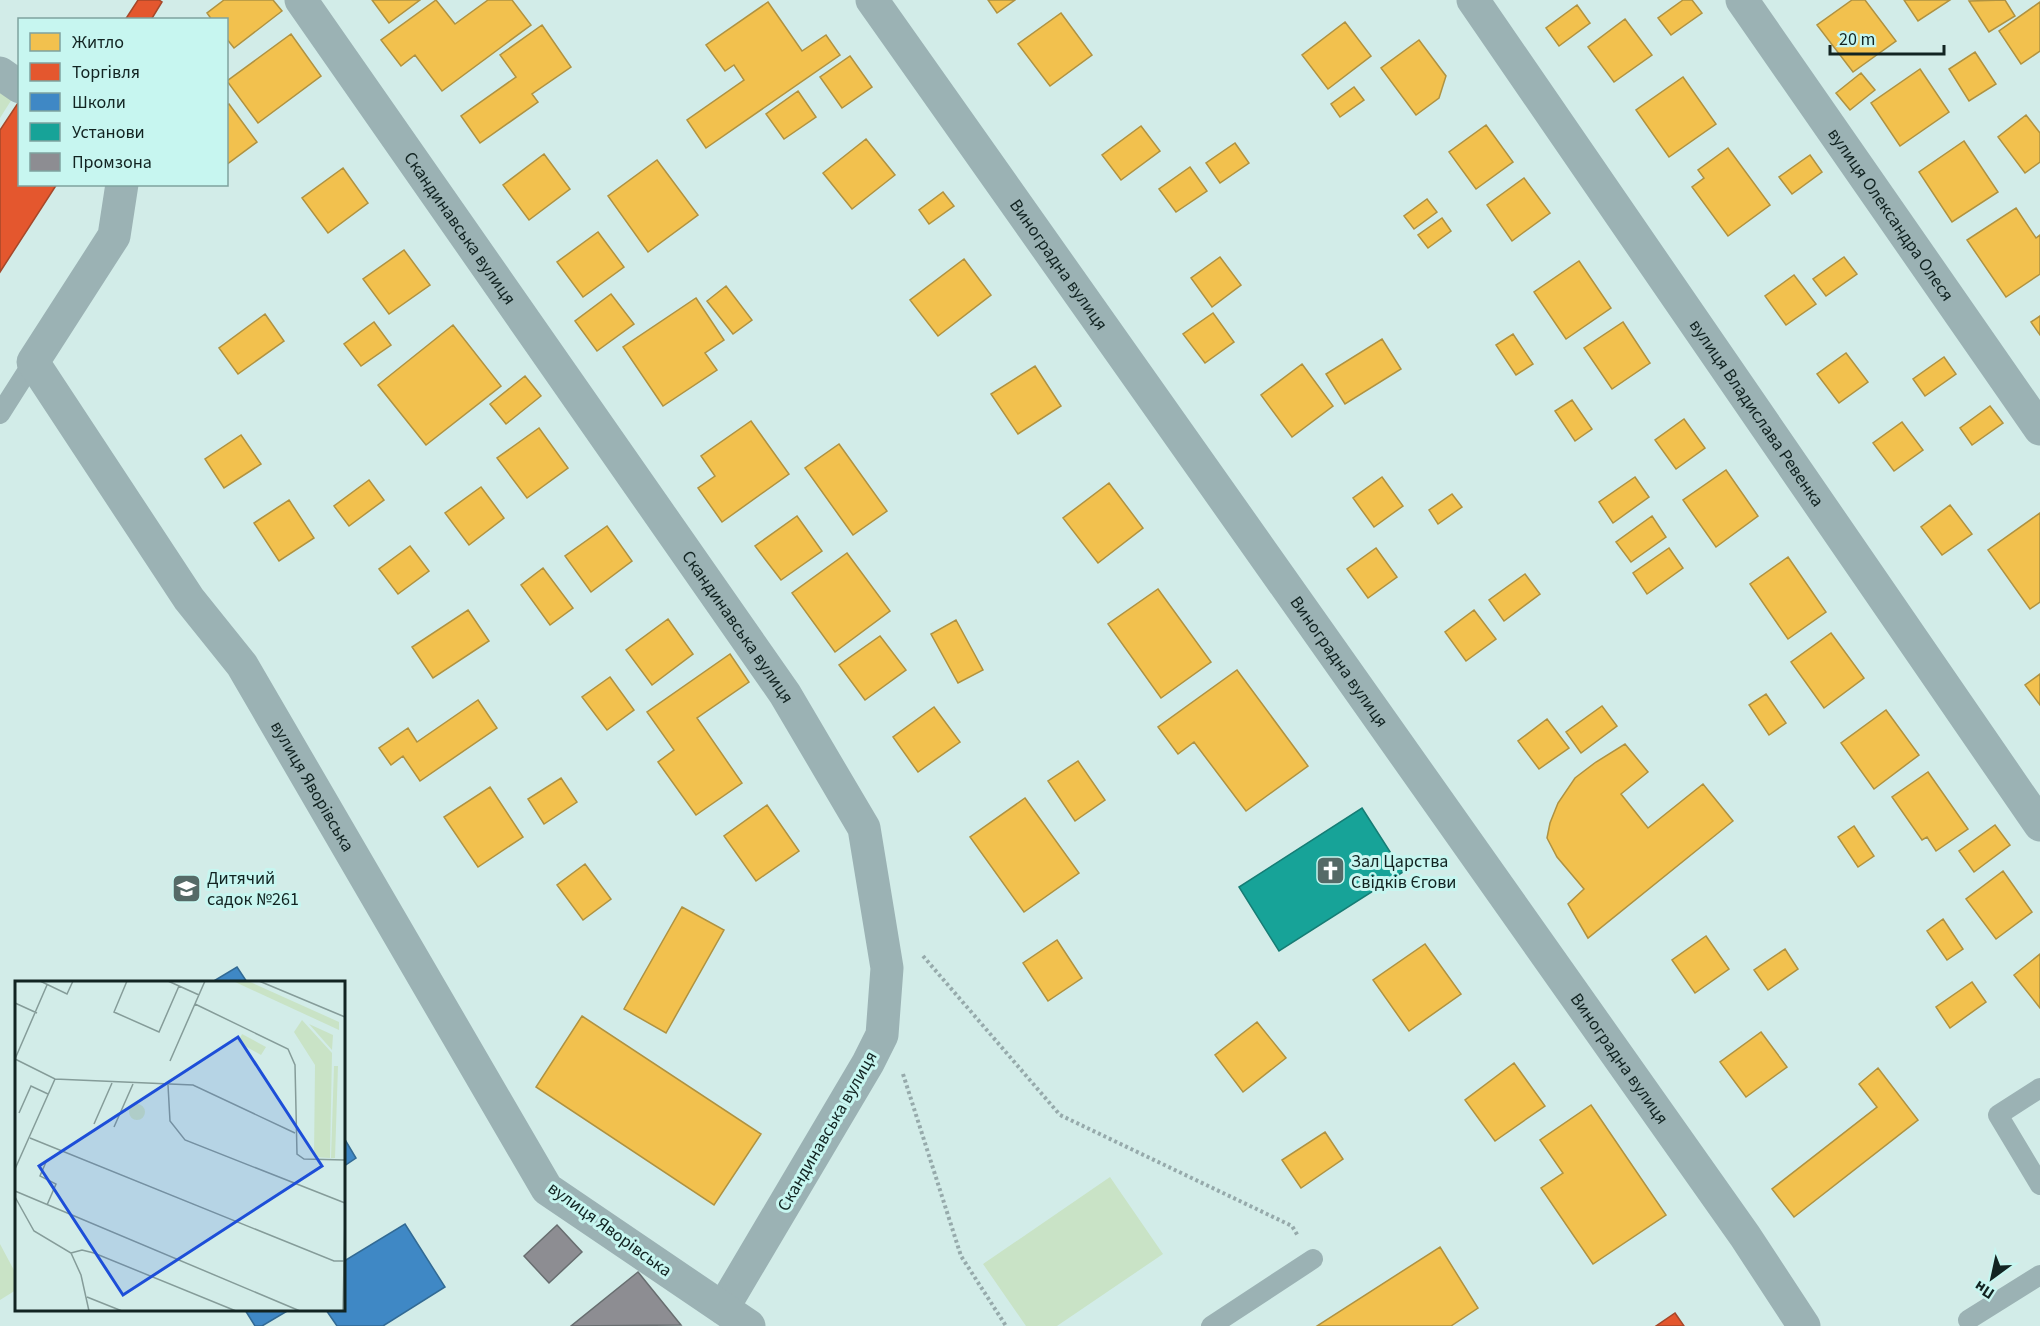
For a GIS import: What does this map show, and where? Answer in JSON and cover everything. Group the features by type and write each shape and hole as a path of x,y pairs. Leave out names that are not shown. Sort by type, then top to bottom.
{"street":[{"name":"Скандинавська вулиця","path":"301,0 785,694 864,828 881,920 887,968 882,1035 736,1317"},
{"name":"Виноградна вулиця","path":"872,0 1731,1217 1804,1326"},
{"name":"вулиця Владислава Ревенка","path":"1473,0 2040,825"},
{"name":"вулиця Олександра Олеся","path":"1742,0 2040,429"},
{"path":"0,73 18,86"},
{"path":"33,363 114,236 122,186"},
{"name":"вулиця Яворівська","path":"33,363 189,599 242,665 547,1189 736,1317"}],"lane":[{"path":"0,414 33,363"},
{"path":"2040,1088 1998,1115 2040,1185"},
{"path":"1211,1326 1312,1259"},
{"path":"1968,1320 2040,1275"}],"path":[{"path":"881,920 895,924 1060,1115 1292,1226 1312,1259"},
{"path":"882,1035 893,1044 961,1256 1005,1326"}],"green space":[{"path":"0,91 12,99 0,118"},
{"path":"1110,1177 1163,1254 1057,1326 1026,1326 983,1264"},
{"path":"0,1244 15,1272 15,1291 0,1300"}],"building: Житло":[{"path":"224,0 273,0 282,11 234,48 228,40 228,18 211,18 207,13"},
{"path":"372,0 420,0 389,23"},
{"path":"436,0 455,24 488,0 512,0 531,25 442,91 415,55 401,66 381,40"},
{"path":"988,0 1015,0 997,13"},
{"path":"1683,0 1692,0 1702,13 1671,35 1658,18"},
{"path":"1852,0 1865,0 1896,41 1853,72 1817,25"},
{"path":"1904,0 1950,0 1918,21"},
{"path":"2005,0 2015,16 1989,32 1969,1"},
{"path":"768,2 802,51 826,35 840,55 706,148 687,120 744,80 734,65 725,71 706,45"},
{"path":"2040,2 2040,51 2021,64 1999,31"},
{"path":"1577,5 1590,23 1559,46 1546,28"},
{"path":"1061,13 1092,55 1050,86 1018,44"},
{"path":"1625,19 1652,55 1614,82 1588,47"},
{"path":"1345,22 1371,56 1328,89 1302,55"},
{"path":"542,25 571,67 532,94 538,102 480,143 461,116 516,77 500,55"},
{"path":"291,34 321,76 258,123 228,80"},
{"path":"1419,40 1446,76 1439,98 1416,115 1381,68"},
{"path":"1975,52 1996,84 1969,101 1949,69"},
{"path":"850,56 872,87 842,108 820,77"},
{"path":"1920,69 1949,112 1900,146 1871,103"},
{"path":"1861,73 1875,90 1850,110 1836,93"},
{"path":"1683,77 1716,124 1669,157 1636,110"},
{"path":"1354,87 1364,100 1340,117 1331,104"},
{"path":"798,91 816,117 784,139 766,114"},
{"path":"228,105 257,142 228,164"},
{"path":"2026,115 2040,133 2040,162 2025,173 1998,137"},
{"path":"1486,125 1513,162 1476,189 1449,152"},
{"path":"1141,126 1160,151 1121,180 1102,155"},
{"path":"866,139 895,175 852,209 823,173"},
{"path":"1964,141 1998,192 1952,222 1919,172"},
{"path":"1235,143 1249,163 1220,183 1206,163"},
{"path":"1728,148 1770,205 1728,236 1692,187 1704,178 1698,170"},
{"path":"544,154 570,189 529,220 503,185"},
{"path":"1810,155 1822,172 1792,194 1779,177"},
{"path":"657,160 698,215 648,252 608,196"},
{"path":"1190,167 1207,191 1176,212 1159,189"},
{"path":"343,168 368,203 328,233 302,198"},
{"path":"1524,178 1550,213 1512,241 1487,205"},
{"path":"943,192 954,206 929,224 919,210"},
{"path":"1427,199 1437,212 1414,229 1404,216"},
{"path":"2016,208 2036,238 2040,235 2040,274 2006,297 1967,240"},
{"path":"1442,218 1451,231 1428,248 1418,235"},
{"path":"598,232 624,267 583,297 557,262"},
{"path":"404,250 430,285 389,314 363,279"},
{"path":"1220,257 1241,285 1212,307 1191,278"},
{"path":"1844,257 1857,274 1826,296 1813,279"},
{"path":"964,259 991,295 938,336 910,300"},
{"path":"1579,261 1611,308 1566,339 1534,292"},
{"path":"1794,275 1816,304 1786,325 1765,296"},
{"path":"726,286 752,320 733,334 707,301"},
{"path":"611,294 634,324 597,351 575,321"},
{"path":"696,298 724,340 705,353 717,370 663,406 623,347"},
{"path":"1213,313 1234,342 1205,363 1183,334"},
{"path":"265,314 284,341 238,374 219,348"},
{"path":"2040,316 2040,335 2031,322"},
{"path":"374,322 391,345 361,366 344,344"},
{"path":"1623,322 1650,363 1612,389 1584,348"},
{"path":"453,325 501,386 426,445 378,385"},
{"path":"1513,334 1533,364 1516,375 1496,345"},
{"path":"1382,339 1401,369 1345,404 1326,374"},
{"path":"1846,353 1868,382 1839,403 1817,374"},
{"path":"1944,357 1956,374 1925,396 1913,379"},
{"path":"1302,364 1333,406 1292,437 1261,395"},
{"path":"1035,366 1061,406 1018,434 991,394"},
{"path":"525,376 541,396 506,424 490,404"},
{"path":"1572,400 1592,429 1575,441 1555,411"},
{"path":"1990,406 2003,423 1972,445 1960,428"},
{"path":"1684,419 1705,448 1676,469 1655,440"},
{"path":"751,421 789,474 722,522 698,488 715,476 701,456"},
{"path":"1902,422 1923,450 1894,471 1873,443"},
{"path":"539,428 568,468 527,498 497,458"},
{"path":"241,435 261,464 224,488 205,459"},
{"path":"839,444 887,511 853,535 805,468"},
{"path":"1726,470 1758,516 1716,547 1683,500"},
{"path":"1382,477 1403,506 1374,527 1353,498"},
{"path":"1635,477 1649,497 1613,523 1599,502"},
{"path":"369,480 384,500 349,526 334,506"},
{"path":"1109,483 1143,528 1098,563 1063,518"},
{"path":"481,487 504,518 469,545 445,513"},
{"path":"1452,494 1462,507 1438,524 1429,510"},
{"path":"289,500 314,538 279,561 254,523"},
{"path":"1950,505 1972,534 1942,555 1921,527"},
{"path":"2040,513 2040,602 2030,609 1988,550"},
{"path":"797,516 822,551 781,580 755,546"},
{"path":"1652,516 1666,537 1631,562 1616,542"},
{"path":"607,526 632,561 591,592 565,556"},
{"path":"410,546 429,571 398,594 379,569"},
{"path":"1376,548 1397,577 1368,598 1347,569"},
{"path":"1669,548 1683,568 1647,594 1633,573"},
{"path":"847,553 890,611 835,652 792,593"},
{"path":"1788,557 1826,612 1788,639 1750,584"},
{"path":"543,568 573,608 550,625 521,585"},
{"path":"1525,574 1540,594 1504,621 1489,600"},
{"path":"1158,589 1211,662 1161,698 1108,624"},
{"path":"468,610 489,641 433,678 412,647"},
{"path":"1474,610 1496,639 1466,661 1445,632"},
{"path":"668,619 693,654 652,685 626,650"},
{"path":"956,620 983,670 958,683 931,634"},
{"path":"1831,633 1864,678 1824,708 1791,662"},
{"path":"880,636 906,670 865,700 839,665"},
{"path":"730,654 749,682 697,718 742,783 696,815 658,762 674,750 647,712"},
{"path":"1237,670 1308,766 1246,811 1194,742 1178,754 1158,727"},
{"path":"2040,674 2040,705 2025,685"},
{"path":"610,677 634,710 607,730 582,697"},
{"path":"1766,694 1786,723 1769,735 1749,705"},
{"path":"478,700 497,728 420,781 403,756 391,765 379,748 408,728 417,742"},
{"path":"1602,706 1617,726 1581,753 1566,732"},
{"path":"934,707 960,742 918,772 893,737"},
{"path":"1886,710 1919,755 1874,789 1841,743"},
{"path":"1547,719 1569,748 1539,769 1518,741"},
{"path":"1625,744 1648,772 1621,794 1648,828 1703,784 1733,821 1588,938 1568,904 1584,889 1557,857 1547,838 1558,803 1575,778"},
{"path":"1078,761 1105,800 1075,821 1048,781"},
{"path":"1928,772 1968,829 1936,851 1927,837 1922,840 1892,797"},
{"path":"561,778 577,802 544,824 528,799"},
{"path":"490,787 523,837 478,867 444,817"},
{"path":"1025,798 1079,873 1024,912 970,837"},
{"path":"767,805 799,851 756,881 724,836"},
{"path":"1995,825 2010,845 1974,872 1959,851"},
{"path":"1854,826 1874,856 1858,867 1838,837"},
{"path":"585,864 611,899 583,920 557,885"},
{"path":"2003,871 2032,912 1996,939 1966,899"},
{"path":"682,907 724,930 666,1033 624,1009"},
{"path":"1943,919 1963,949 1947,960 1927,931"},
{"path":"1706,936 1729,969 1695,993 1672,960"},
{"path":"1057,940 1082,978 1048,1001 1023,963"},
{"path":"1425,944 1461,994 1409,1031 1373,980"},
{"path":"1785,949 1798,969 1768,990 1754,970"},
{"path":"2040,954 2040,1008 2014,975"},
{"path":"1972,982 1986,1002 1950,1028 1936,1007"},
{"path":"582,1016 761,1134 714,1205 536,1087"},
{"path":"1257,1022 1286,1058 1243,1092 1215,1055"},
{"path":"1761,1032 1787,1067 1746,1097 1720,1062"},
{"path":"1514,1063 1545,1106 1495,1141 1465,1100"},
{"path":"1878,1068 1918,1120 1794,1217 1772,1189 1877,1107 1859,1084"},
{"path":"1591,1105 1666,1215 1593,1264 1541,1188 1563,1173 1540,1140"},
{"path":"1325,1132 1343,1159 1301,1188 1282,1160"},
{"path":"1440,1247 1478,1308 1451,1326 1317,1326"}],"building: Торгівля":[{"path":"138,0 162,2 152,18 126,18"},
{"path":"18,103 18,186 56,186 0,272 0,130"},
{"path":"1675,1313 1684,1326 1656,1326"}],"building: Школи":[{"path":"237,967 246,981 214,981"},
{"path":"345,1140 356,1158 345,1165"},
{"path":"405,1224 445,1287 383,1326 337,1326 327,1311 345,1311 345,1258"},
{"path":"246,1311 287,1311 262,1326 255,1326"}],"building: Установи":[{"path":"1362,808 1403,872 1279,951 1239,887"}],"building: Промзона":[{"path":"557,1225 582,1252 549,1283 524,1256"},
{"path":"638,1272 681,1325 571,1326"}],"place":[{"name":"Зал Царства Свідків Єгови","path":"1330,871"},
{"name":"Дитячий садок №261","path":"186,888"}]}
